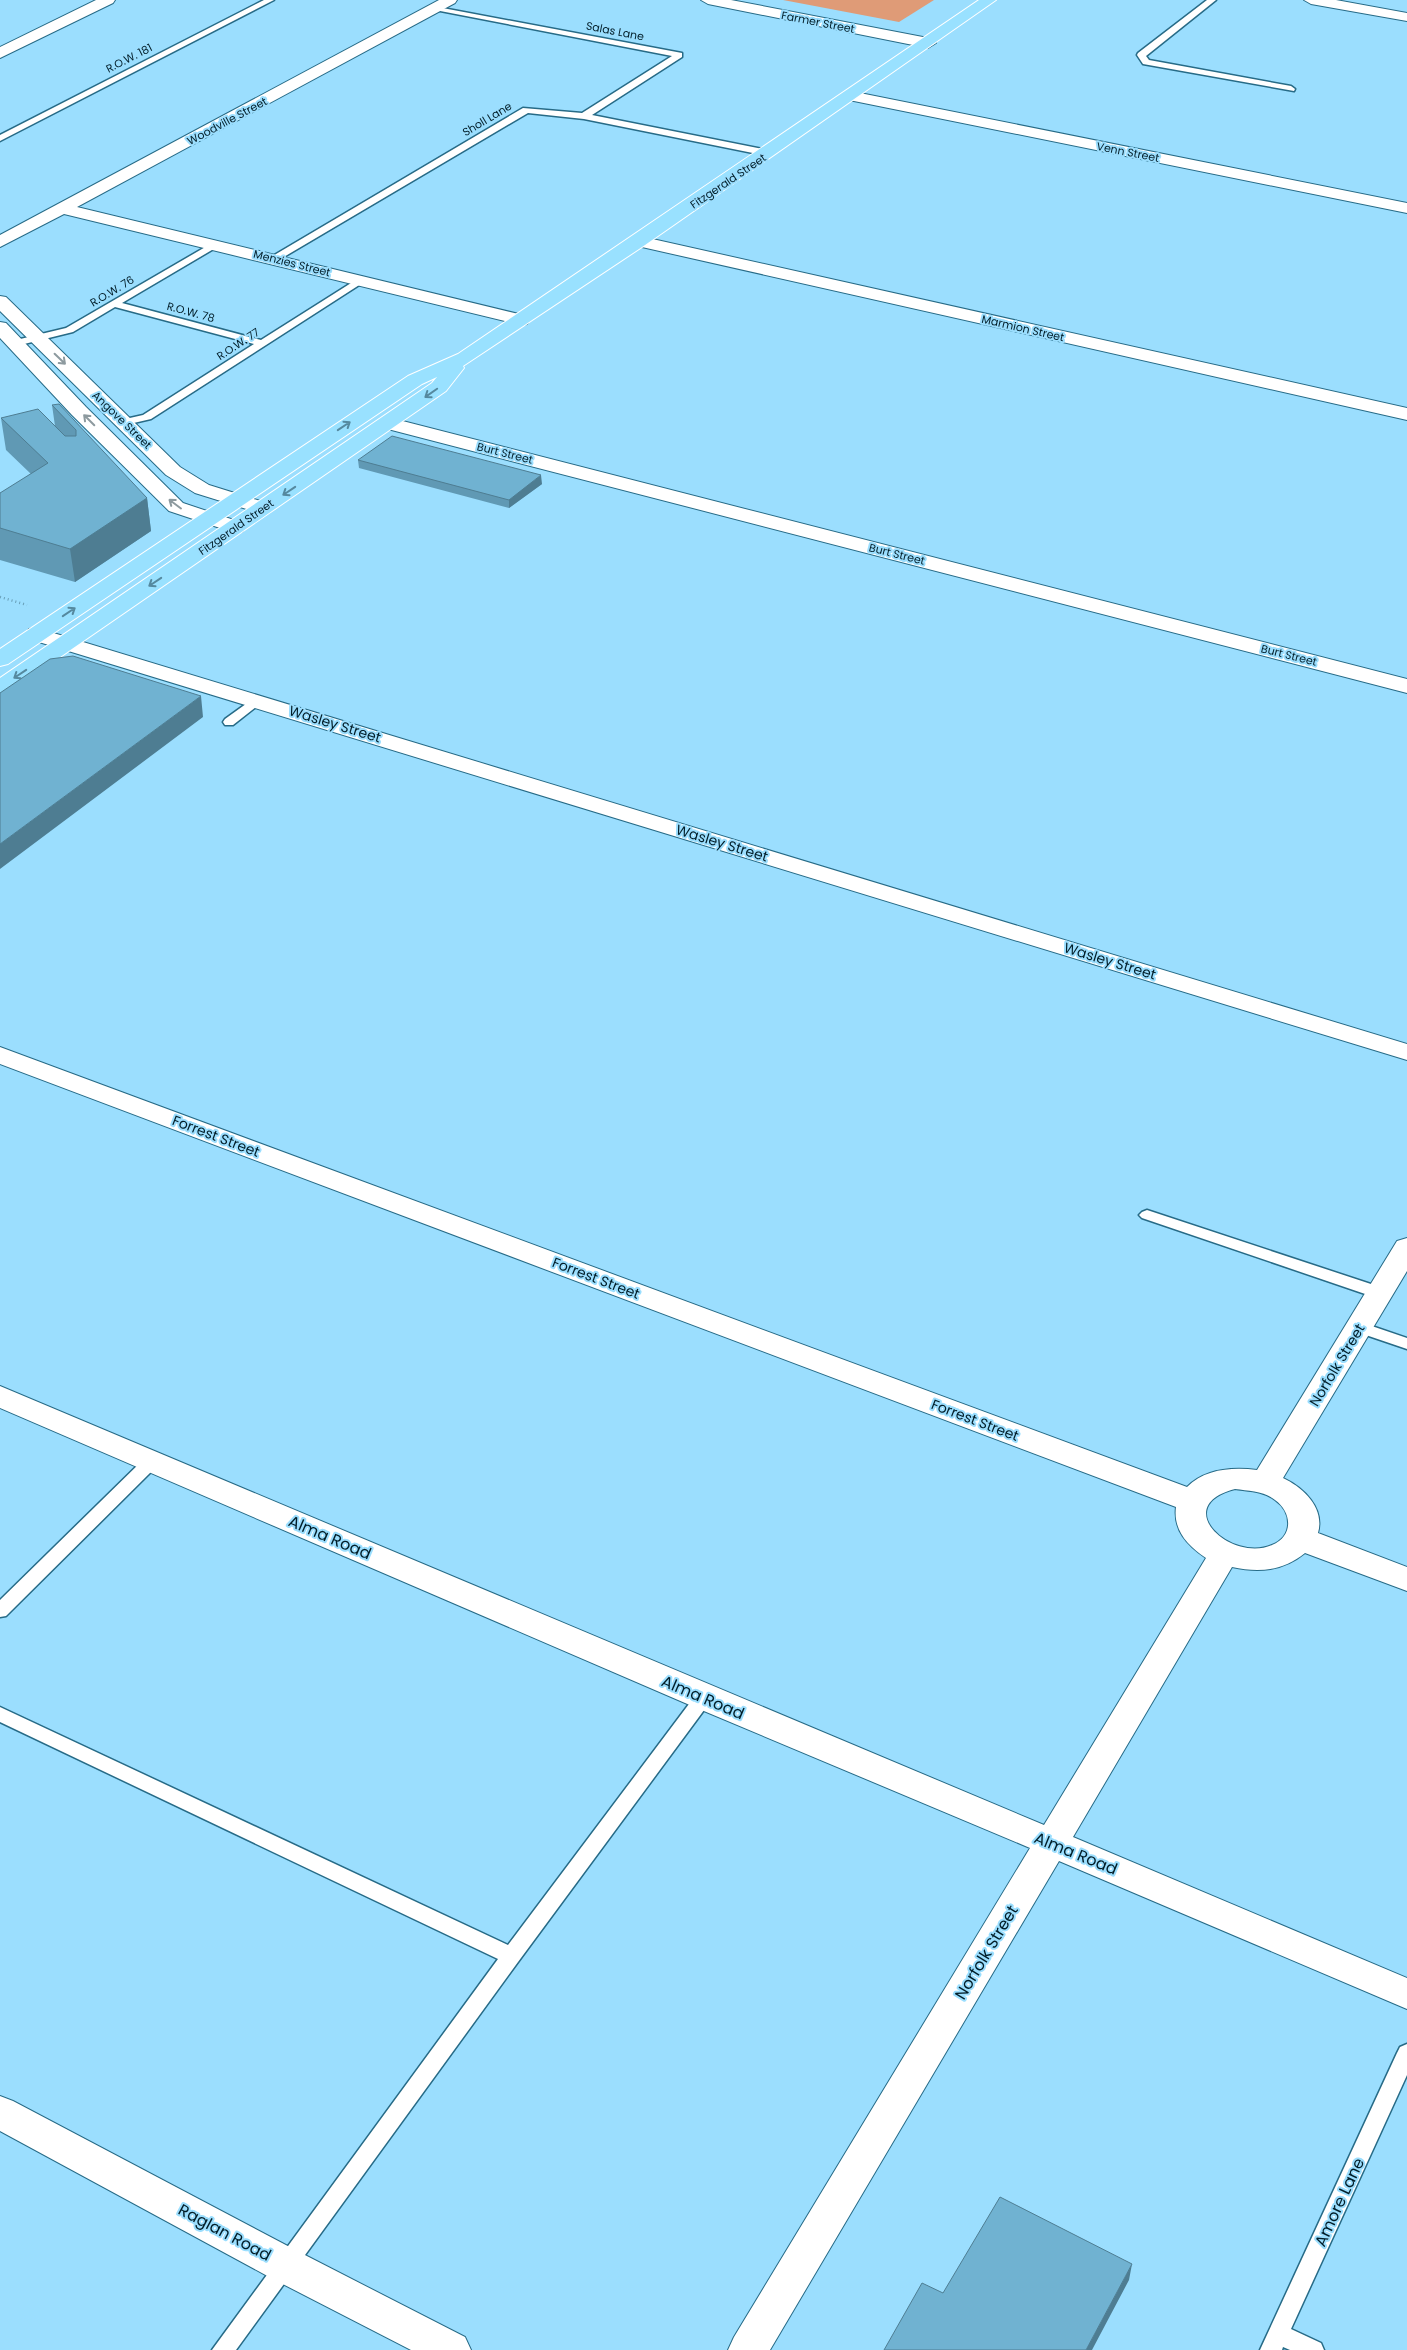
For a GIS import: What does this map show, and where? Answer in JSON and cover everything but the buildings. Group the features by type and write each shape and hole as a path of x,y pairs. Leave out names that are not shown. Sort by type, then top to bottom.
{"main road":[{"name":"Fitzgerald Street","path":"0,659 414,380 465,358 768,153 989,0"},
{"name":"Fitzgerald Street","path":"0,688 439,387 465,358"}],"street":[{"path":"0,53 108,0"},
{"name":"Woodville Street","path":"1,240 63,209 450,0"},
{"name":"Farmer Street","path":"708,0 928,43"},
{"path":"1311,0 1407,17"},
{"name":"Venn Street","path":"850,96 1407,208"},
{"name":"Menzies Street","path":"63,209 521,320"},
{"name":"Marmion Street","path":"639,241 1407,414"},
{"name":"Angove Street","path":"0,301 125,422 173,472 194,486 263,508"},
{"name":"Angove Street","path":"0,328 176,507 207,519 236,527"},
{"name":"Burt Street","path":"387,423 1407,686"},
{"name":"Wasley Street","path":"38,634 1407,1052"},
{"name":"Forrest Street","path":"0,1055 1192,1501"},
{"name":"Norfolk Street","path":"1265,1482 1407,1247"},
{"name":"Alma Road","path":"0,1396 704,1698 1407,1994"},
{"path":"1235,1478 1265,1482 1286,1492 1300,1507 1305,1524 1301,1540 1282,1555 1254,1560 1224,1554 1202,1540 1190,1520 1192,1501 1208,1485 1235,1478"},
{"path":"1301,1540 1407,1579"},
{"name":"Norfolk Street","path":"748,2350 1224,1554"},
{"name":"Raglan Road","path":"0,2112 287,2266 450,2350"}],"lane":[{"name":"R.O.W. 181","path":"0,138 270,0"},
{"path":"1212,0 1141,55 1146,62 1291,89"},
{"name":"Salas Lane","path":"435,8 679,55 584,116"},
{"name":"Sholl Lane","path":"274,259 526,110 584,116 768,153"},
{"name":"R.O.W. 76","path":"16,343 69,330 214,245"},
{"name":"R.O.W. 77","path":"125,422 147,417 362,280"},
{"name":"R.O.W. 78","path":"113,304 262,343"},
{"path":"229,722 257,700"},
{"path":"1147,1215 1380,1293"},
{"path":"1360,1327 1407,1344"},
{"path":"0,1611 152,1461"},
{"path":"223,2350 287,2266 511,1956 704,1698"},
{"path":"0,1714 511,1956"},
{"name":"Amore Lane","path":"1275,2342 1407,2053"},
{"path":"1275,2342 1313,2350"}],"path":[{"path":"0,596 36,607"}],"shaded area":[{"path":"783,0 934,0 899,22"}]}
